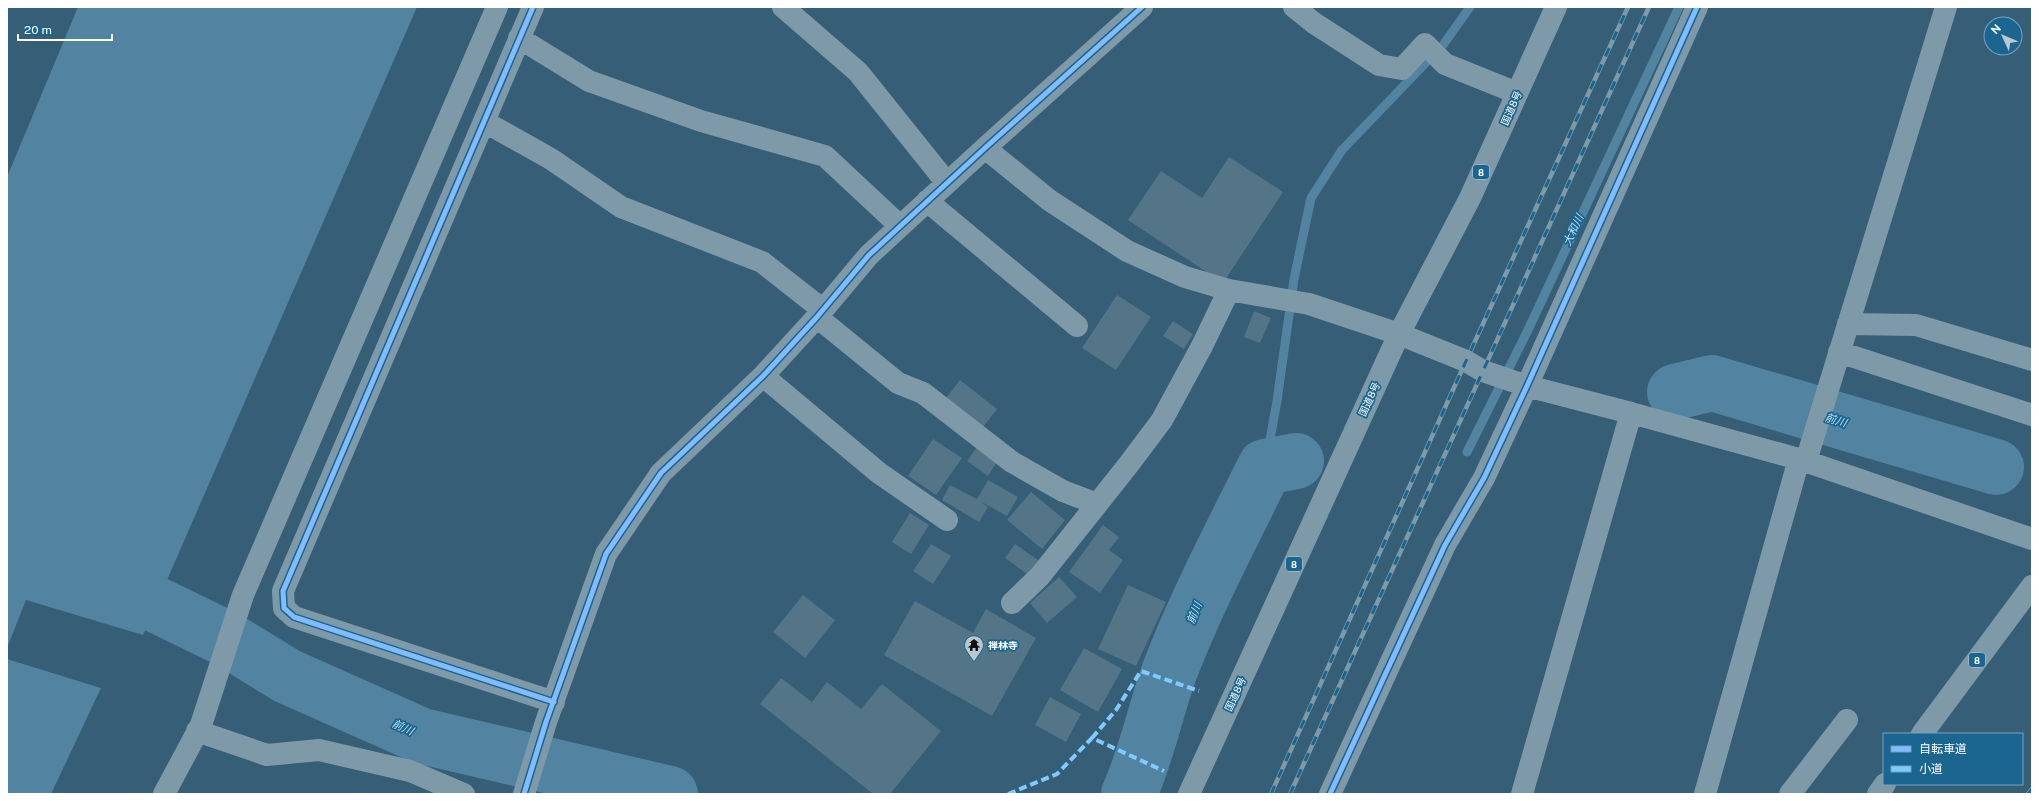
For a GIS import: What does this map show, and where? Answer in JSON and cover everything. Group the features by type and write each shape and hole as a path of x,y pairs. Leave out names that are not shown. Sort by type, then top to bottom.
{"main road":[{"path":"164,794 199,728 244,594 497,7"},
{"path":"533,7 283,591 284,608 294,617 554,702"},
{"path":"783,7 858,72 947,183"},
{"path":"525,794 546,722 606,554 661,473 762,376 820,314 869,255 926,201 1142,7"},
{"path":"1294,7 1314,23 1379,65 1402,69 1425,44 1445,64 1517,93"},
{"name":"国道8号","path":"1188,794 1399,334 1470,198 1556,7"},
{"path":"1330,794 1445,545 1484,478 1527,386 1697,7"},
{"path":"1705,794 1803,460 1840,352 1946,7"},
{"path":"519,38 589,81 701,121 825,156 900,226"},
{"path":"485,122 551,159 620,207 667,227 762,262 898,383 923,393 1012,462 1063,491 1097,504"},
{"path":"985,148 1049,200 1127,251 1185,277 1229,290 1309,304 1399,334 1466,361 1483,371 1527,386 1803,460 2032,539"},
{"path":"926,201 1077,326"},
{"path":"1012,603 1040,576 1162,420 1202,346 1229,290"},
{"path":"1848,324 1916,325 2032,360"},
{"path":"1840,352 2032,415"},
{"path":"762,376 879,473 947,520"},
{"path":"1522,794 1631,413"},
{"name":"8","path":"1923,733 2032,586"},
{"path":"1790,794 1847,720"},
{"path":"199,728 267,755 319,750 403,770 464,794"},
{"path":"1878,794 1884,785"}],"water":[{"path":"7,7 417,7 143,635 26,600 7,648"},
{"path":"7,659 101,688 51,794 7,794"}],"pier":[{"path":"7,7 78,7 7,177"}],"building":[{"path":"1229,157 1283,192 1223,283 1128,220 1161,171 1202,198"},
{"path":"1117,295 1151,317 1116,370 1082,348"},
{"path":"1254,311 1271,318 1260,343 1244,337"},
{"path":"1173,321 1193,334 1184,349 1163,336"},
{"path":"960,380 997,409 983,427 946,398"},
{"path":"933,439 962,458 936,495 908,476"},
{"path":"977,447 997,462 988,476 967,461"},
{"path":"988,480 1018,497 1007,516 980,501 988,507 979,522 942,500 950,485 977,499"},
{"path":"1031,492 1065,520 1042,549 1007,520"},
{"path":"910,513 929,525 911,554 892,542"},
{"path":"1103,525 1119,537 1109,550 1123,560 1100,593 1069,572"},
{"path":"931,544 951,556 933,584 913,571"},
{"path":"1015,544 1041,562 1030,576 1005,558"},
{"path":"1059,577 1077,597 1047,623 1030,603"},
{"path":"1128,585 1166,602 1136,666 1098,649"},
{"path":"803,595 835,620 805,658 773,632"},
{"path":"915,601 973,633 986,609 1036,638 992,716 884,655"},
{"path":"1084,648 1122,669 1098,712 1060,690"},
{"path":"781,678 812,702 827,682 861,709 882,684 941,731 890,794 873,794 760,704"},
{"path":"1050,697 1081,714 1066,742 1035,725"}],"waterway":[{"path":"1265,467 1277,401 1294,279 1311,198 1342,150 1443,45 1470,7"},
{"name":"大和川","path":"1467,452 1527,332 1679,7"},
{"name":"前川","path":"1675,392 1712,383 1996,467"},
{"name":"前川","path":"1129,794 1141,764 1165,685 1180,644 1215,567 1265,467 1296,461"},
{"name":"前川","path":"157,605 225,638 287,676 422,736 670,794"}],"railway":[{"path":"1271,794 1466,361 1628,7"},
{"path":"1290,794 1649,7"},
{"path":"2028,794 2032,789"}],"marked path":[{"path":"1092,738 1116,710 1141,671 1199,691"},
{"path":"1008,794 1057,774 1092,738 1164,771"}],"cycle path":[{"path":"533,7 283,591 284,608 294,617 554,702"},
{"path":"524,794 546,722 606,554 661,473 763,376 817,317 869,255 985,148 1142,7"},
{"path":"1330,794 1445,545 1484,478 1527,386 1697,7"}],"place":[{"name":"禅林寺","path":"974,662"}]}
